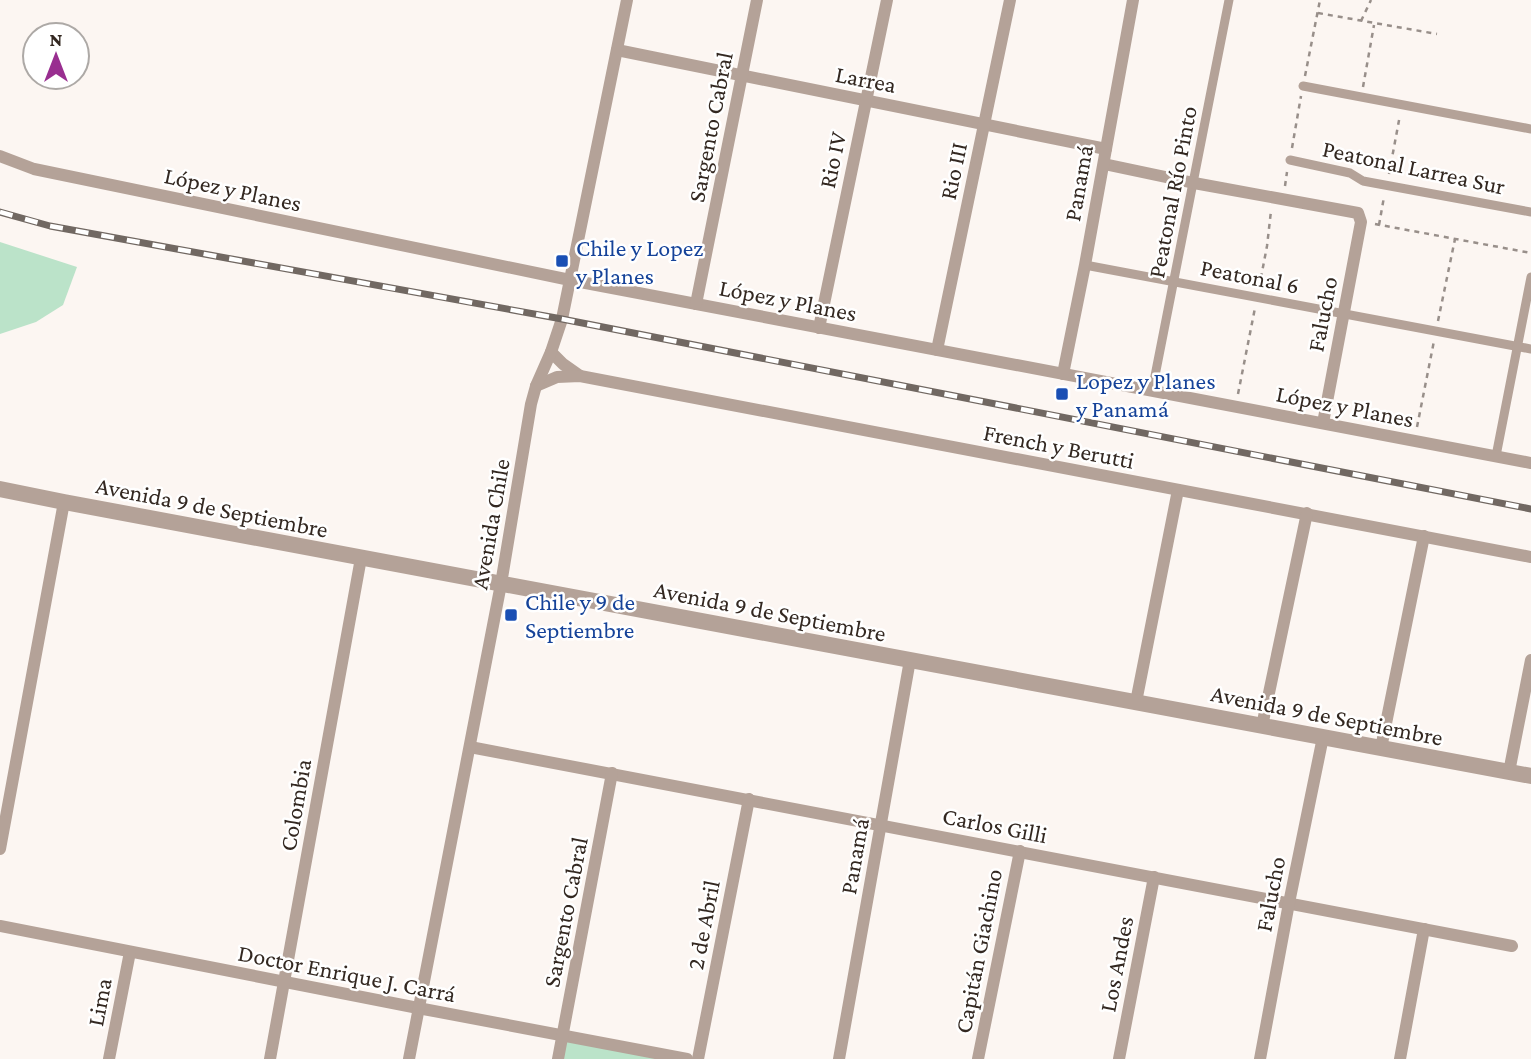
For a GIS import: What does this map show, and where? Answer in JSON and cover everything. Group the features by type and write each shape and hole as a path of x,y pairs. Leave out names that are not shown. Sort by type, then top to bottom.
{"street":[{"name":"Avenida Chile","path":"409,1059 501,584 531,404 562,319 627,0"},
{"name":"Sargento Cabral","path":"696,304 757,0"},
{"name":"Rio IV","path":"819,328 887,0"},
{"name":"Rio III","path":"937,350 1010,0"},
{"name":"Panamá","path":"1063,374 1133,0"},
{"name":"Peatonal Río Pinto","path":"1152,391 1229,0"},
{"name":"Larrea","path":"617,50 1106,149"},
{"path":"1303,86 1531,129"},
{"name":"López y Planes","path":"0,156 34,169 570,280 1531,463"},
{"name":"Peatonal Larrea Sur","path":"1290,160 1350,173 1363,181 1531,212"},
{"path":"1104,164 1359,217"},
{"name":"Falucho","path":"1323,423 1359,217"},
{"name":"Peatonal 6","path":"1085,265 1531,349"},
{"path":"1496,456 1531,277"},
{"name":"French y Berutti","path":"551,352 580,376"},
{"name":"French y Berutti","path":"536,386 557,377 580,376 1531,556"},
{"name":"Avenida 9 de Septiembre","path":"0,489 1531,776"},
{"path":"1136,702 1178,489"},
{"path":"0,849 64,502"},
{"path":"1262,726 1307,513"},
{"path":"1381,748 1424,536"},
{"name":"Colombia","path":"270,1059 361,558"},
{"name":"Panamá","path":"839,1059 910,660"},
{"path":"1508,772 1531,660"},
{"name":"Falucho","path":"1260,1059 1323,737"},
{"name":"Carlos Gilli","path":"470,747 1512,946"},
{"name":"Sargento Cabral","path":"558,1059 612,773"},
{"name":"2 de Abril","path":"698,1059 749,799"},
{"name":"Capitán Giachino","path":"978,1059 1020,851"},
{"name":"Los Andes","path":"1119,1059 1154,877"},
{"name":"Doctor Enrique J. Carrá","path":"0,926 687,1059"},
{"path":"1400,1059 1424,929"},
{"name":"Lima","path":"109,1059 130,952"}],"path":[{"path":"1282,199 1320,0"},
{"path":"1361,21 1371,0"},
{"path":"1318,13 1437,34"},
{"path":"1362,97 1374,24"},
{"path":"1379,225 1402,105"},
{"path":"1359,217 1379,225 1531,253"}],"green space":[{"path":"0,242 77,267 63,305 36,322 0,334"},
{"path":"563,1036 687,1059 558,1059"}],"railway":[{"path":"0,212 50,226 562,319 1531,509"}],"place":[{"name":"Chile y Lopez y Planes","path":"562,261"},
{"name":"Lopez y Planes y Panamá","path":"1062,394"},
{"name":"Chile y 9 de Septiembre","path":"511,615"}]}
